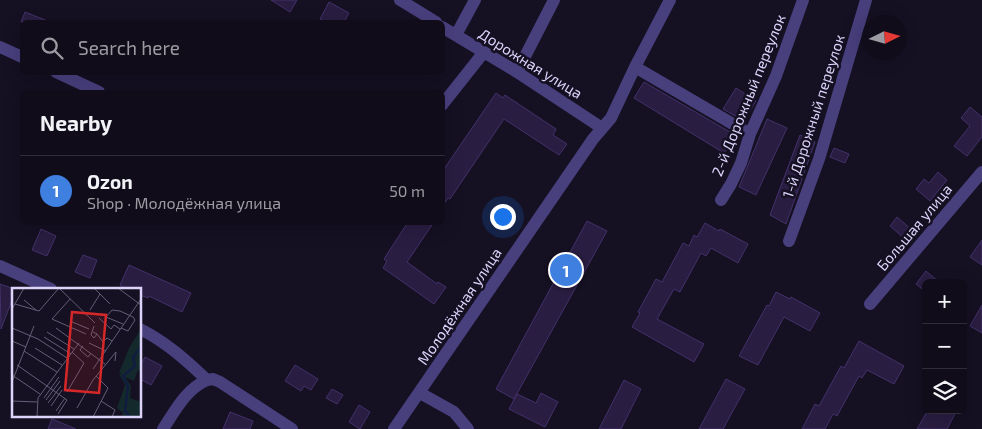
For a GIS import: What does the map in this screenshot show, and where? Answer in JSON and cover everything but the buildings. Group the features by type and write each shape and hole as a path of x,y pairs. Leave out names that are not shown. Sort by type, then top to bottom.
{"street":[{"path":"400,0 433,20"},
{"path":"456,36 475,0"},
{"path":"517,72 554,0"},
{"name":"Молодёжная улица","path":"394,429 593,139 611,118 670,0"},
{"name":"2-й Дорожный переулок","path":"721,200 731,184 750,134 776,76 803,0"},
{"name":"1-й Дорожный переулок","path":"789,242 819,159 866,0"},
{"name":"Дорожная улица","path":"445,29 517,72 602,128"},
{"path":"0,47 20,56"},
{"path":"445,101 484,52"},
{"path":"635,67 750,134"},
{"path":"62,75 95,90"},
{"name":"Большая улица","path":"870,304 982,172"},
{"path":"0,266 49,288"},
{"path":"141,330 159,339 183,357 207,380"},
{"path":"163,429 195,386 213,379 292,429"},
{"path":"420,393 454,412 468,429"}],"place":[{"name":"Ozon","path":"566,270"}]}
